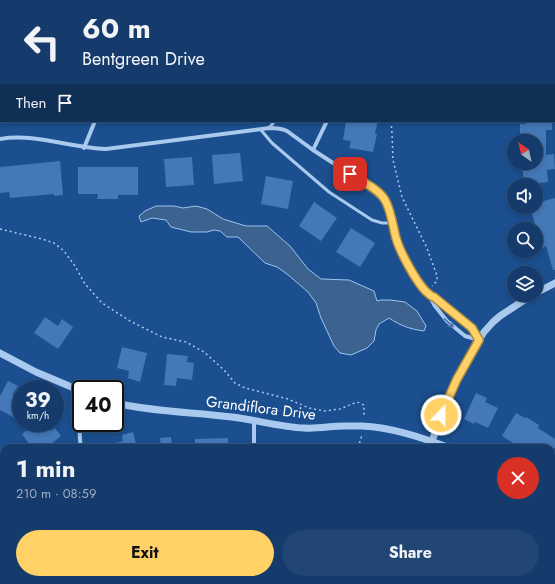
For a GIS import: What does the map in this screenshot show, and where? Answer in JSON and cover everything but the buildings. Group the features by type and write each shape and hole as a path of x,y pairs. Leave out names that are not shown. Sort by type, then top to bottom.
{"street":[{"path":"84,148 95,122"},
{"path":"313,150 327,122"},
{"path":"0,140 30,138 84,148 106,149 269,128 287,131 313,150 381,194 387,204 397,240 405,258 435,306 447,321 465,336 479,340"},
{"path":"543,289 555,283"},
{"path":"429,295 434,297 472,328 479,340"},
{"path":"432,441 451,390 479,340 493,322 521,302"},
{"path":"0,353 36,372 72,387"},
{"name":"Grandiflora Drive","path":"124,405 148,409 212,414 289,427 324,428 364,426 385,429 440,444"},
{"path":"254,420 254,444"},
{"path":"79,432 80,444"}],"lane":[{"path":"269,128 274,122"},
{"path":"261,130 272,143 329,192 372,220 377,222 392,223"}],"path":[{"path":"391,122 393,160 402,197 426,246 437,276 437,281 426,291"},
{"path":"0,229 54,242 64,251 75,266 85,284 102,303 130,321 162,337 186,342 204,352 224,370 235,383 245,388 288,399 309,408 324,411 340,409 357,402 364,406 364,426 360,444"}],"water":[{"path":"156,206 174,206 183,208 196,206 207,209 223,219 246,226 267,226 290,246 308,269 321,279 349,280 374,291 377,301 390,300 405,302 417,311 426,326 424,331 406,327 389,318 379,324 374,341 367,348 351,355 340,353 334,346 316,303 308,292 287,274 277,267 265,263 238,237 227,237 220,231 214,230 207,232 191,232 171,227 166,220 152,218 141,222 139,216 145,211"}],"route":[{"path":"350,174 376,190 385,199 397,240 416,277 429,295 434,297 472,328 479,340 451,390 441,415"}]}
